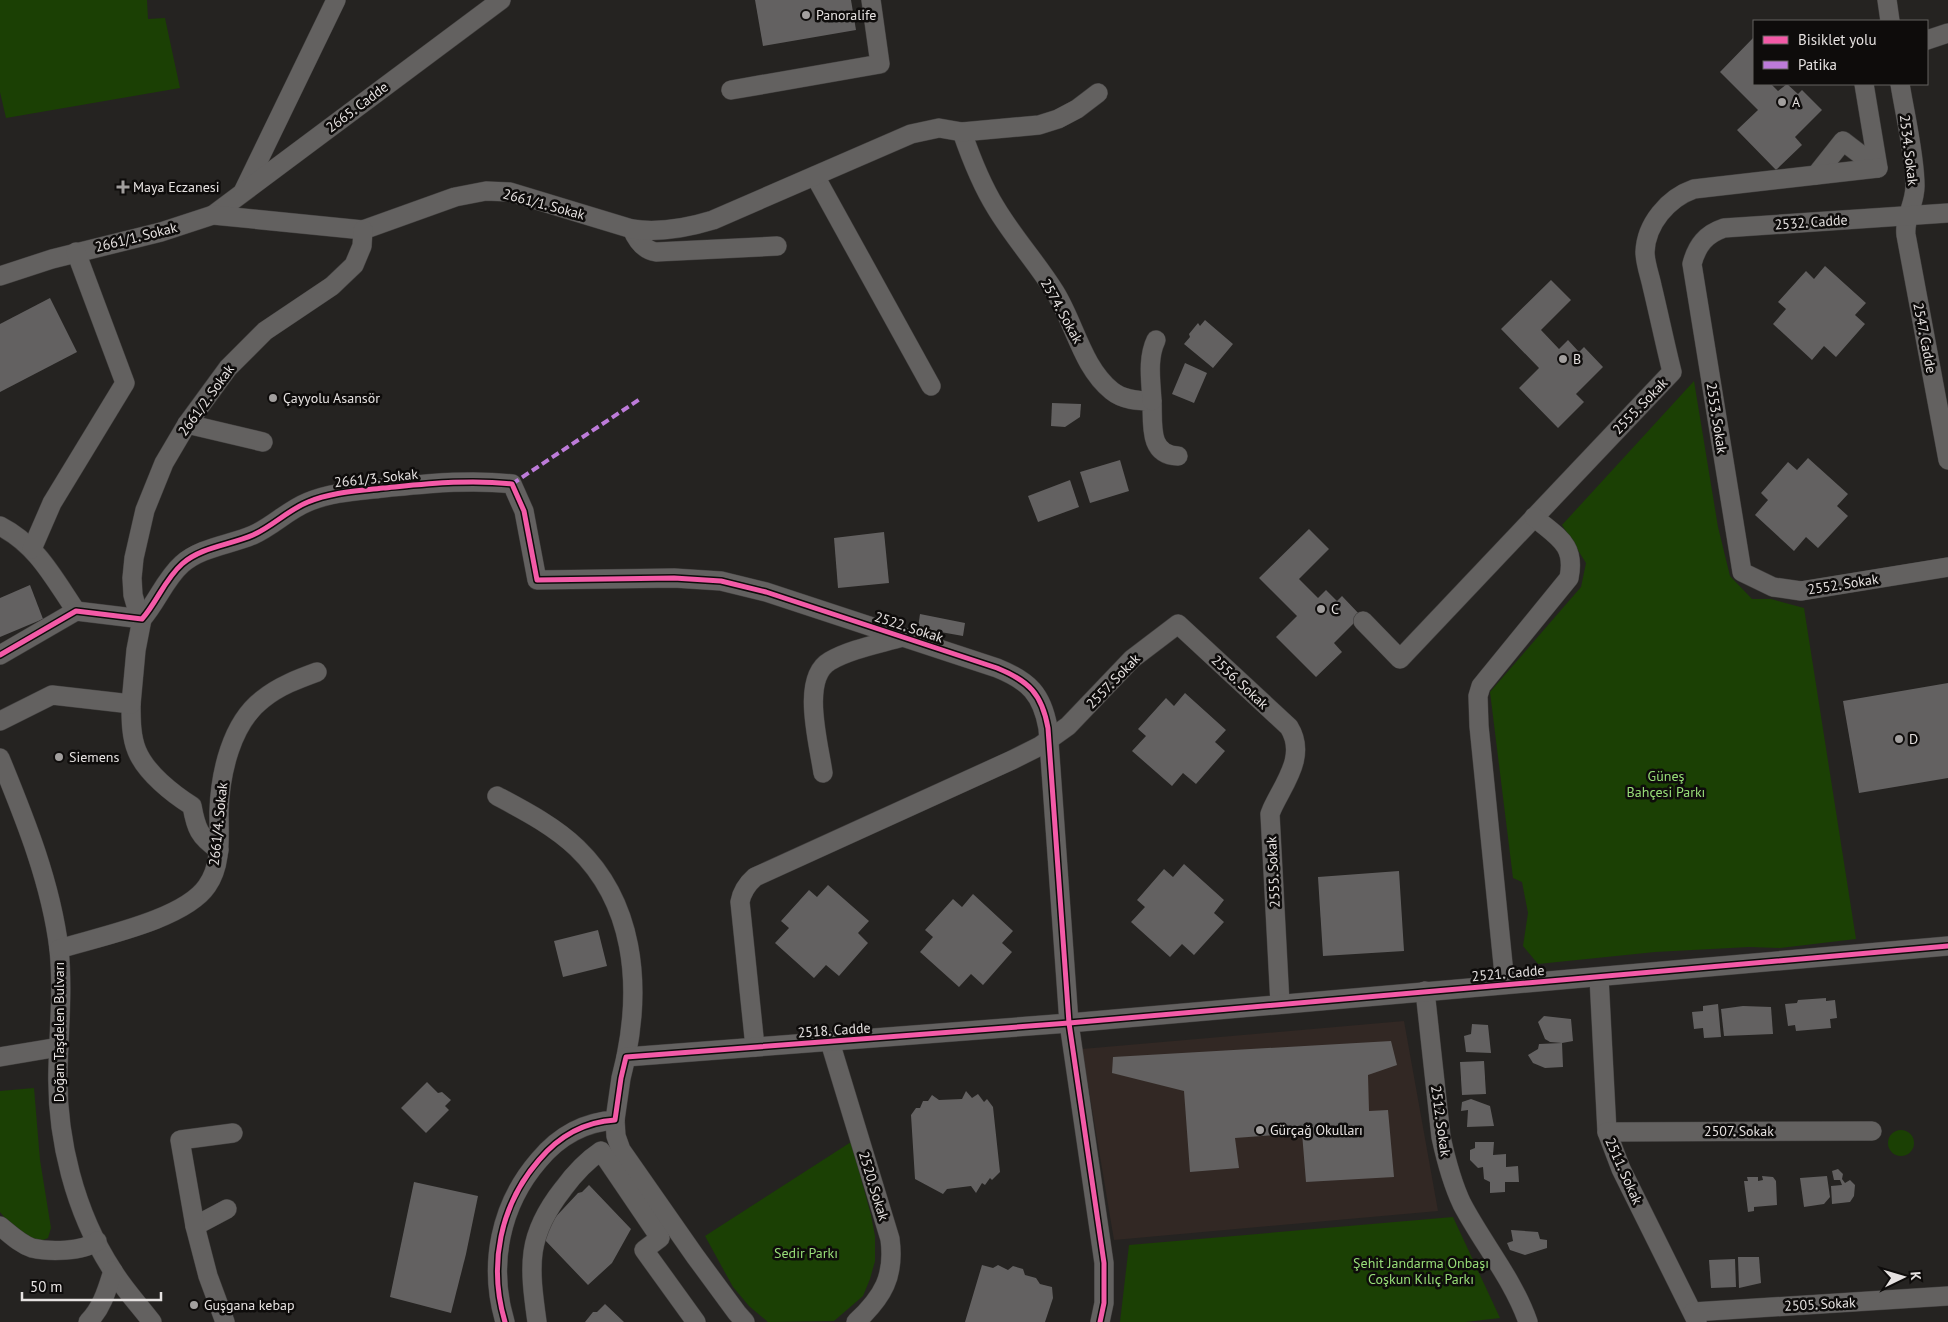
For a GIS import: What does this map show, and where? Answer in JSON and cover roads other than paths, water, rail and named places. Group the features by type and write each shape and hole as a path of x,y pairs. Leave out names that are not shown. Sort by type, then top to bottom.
{"street":[{"path":"242,194 336,0"},
{"name":"2665. Cadde","path":"213,215 501,0"},
{"path":"731,90 880,64 870,0"},
{"path":"1887,0 1890,20"},
{"path":"1928,40 1948,34"},
{"path":"1864,85 1878,168"},
{"name":"2534. Sokak","path":"1900,85 1914,174 1914,194 1908,215"},
{"name":"2661/1. Sokak","path":"0,276 76,252 161,232 213,215 363,230 455,197 498,190 632,229 647,231 674,229 704,223 911,134 939,128 962,132 1039,125 1058,119 1077,109 1098,93"},
{"name":"2574. Sokak","path":"962,132 978,174 996,208 1055,292 1070,318 1091,365 1102,381 1112,392 1122,397 1152,401"},
{"path":"1816,175 1843,141 1878,168"},
{"name":"2555. Sokak","path":"1363,621 1400,659 1672,372 1645,254 1650,230 1665,207 1684,193 1694,189 1878,168"},
{"path":"815,176 932,386"},
{"name":"2532. Cadde","path":"1692,264 1694,256 1709,234 1724,228 1948,213"},
{"name":"2547. Cadde","path":"1908,215 1905,228 1906,235 1948,460"},
{"path":"632,229 645,248 656,252 777,246"},
{"name":"2661/2. Sokak","path":"142,619 133,595 132,578 145,510 164,463 187,424 228,368 248,347 285,317 332,286 354,265 360,252 363,230"},
{"path":"32,549 50,508 125,383 76,252"},
{"name":"2553. Sokak","path":"1692,264 1742,572"},
{"path":"1156,340 1150,364 1154,438 1157,446 1163,453 1178,456"},
{"path":"187,424 263,442"},
{"name":"2661/3. Sokak","path":"142,619 152,608 166,584 182,564 208,550 253,535 293,509 315,499 350,492 449,482 512,484"},
{"name":"2522. Sokak","path":"512,484 524,511 536,580 674,578 720,581 766,592 997,668 1022,681 1034,690 1045,714 1049,740 1070,1024"},
{"path":"1505,984 1479,726 1478,696 1481,686 1569,578 1571,562 1570,553 1566,546 1534,517"},
{"path":"0,526 16,534 32,549 76,611"},
{"name":"2552. Sokak","path":"1742,572 1774,586 1801,590 1948,567"},
{"path":"0,655 76,611 142,619 136,650 130,704 133,736 137,751 160,781 192,806 197,829 208,842 219,850"},
{"name":"2557. Sokak","path":"755,1047 740,902 742,894 755,877 1012,760 1049,740 1078,717 1132,659 1178,624"},
{"name":"2556. Sokak","path":"1178,624 1289,727 1295,744"},
{"path":"823,773 812,702 813,686 818,671 828,662 841,656 903,637"},
{"name":"2661/4. Sokak","path":"59,949 141,924 177,910 194,900 207,886 215,869 219,850 220,793 230,748 238,729 249,712 262,699 289,683 317,672"},
{"path":"0,721 52,695 130,704"},
{"name":"2555. Sokak","path":"1280,1004 1270,814 1292,770 1295,744"},
{"name":"Doğan Taşdelen Bulvarı","path":"0,758 39,864 50,903 59,949 61,986 58,1096 65,1151 80,1204 96,1241 113,1271 152,1322"},
{"path":"497,796 530,814 577,848 599,875 614,899 625,927 633,992 632,1025 621,1078 615,1120 616,1136 621,1150 737,1319"},
{"name":"2521. Cadde","path":"1070,1024 1948,946"},
{"name":"2511. Sokak","path":"1599,977 1607,1132 1621,1169 1695,1317"},
{"name":"2512. Sokak","path":"1425,991 1441,1137 1446,1159 1461,1202 1504,1271 1528,1322"},
{"path":"1070,1024 1104,1262 1104,1303 1100,1322"},
{"name":"2518. Cadde","path":"626,1057 1070,1024"},
{"name":"2520. Sokak","path":"830,1042 890,1239 892,1256 891,1272 884,1288 875,1302 856,1322"},
{"path":"0,1057 59,1047"},
{"path":"505,1322 500,1303 497,1278 498,1250 503,1223 514,1194 529,1171 562,1138 598,1121 615,1120"},
{"name":"2507. Sokak","path":"1607,1132 1872,1131"},
{"path":"225,1322 208,1276 194,1226 180,1140 233,1133"},
{"path":"537,1322 532,1266 534,1245 540,1224 568,1182 584,1164 601,1151 660,1238 644,1250 696,1322"},
{"path":"194,1226 227,1209"},
{"path":"0,1226 32,1248 78,1249 92,1245 96,1241"},
{"path":"88,1322 97,1313 102,1303 113,1271"},
{"name":"2505. Sokak","path":"1695,1317 1948,1296"}],"place":[{"name":"Panoralife","path":"806,15"},
{"name":"A","path":"1782,102"},
{"name":"Maya Eczanesi","path":"123,187"},
{"name":"B","path":"1563,359"},
{"name":"Çayyolu Asansör","path":"273,398"},
{"name":"C","path":"1321,609"},
{"name":"D","path":"1899,739"},
{"name":"Siemens","path":"59,757"},
{"name":"Gürçağ Okulları","path":"1260,1130"},
{"name":"Guşgana kebap","path":"194,1305"}],"park label":[{"name":"Güneş Bahçesi Parkı","path":"1666,784"},
{"name":"Sedir Parkı","path":"806,1253"},
{"name":"Şehit Jandarma Onbaşı Coşkun Kılıç Parkı","path":"1421,1272"}]}
